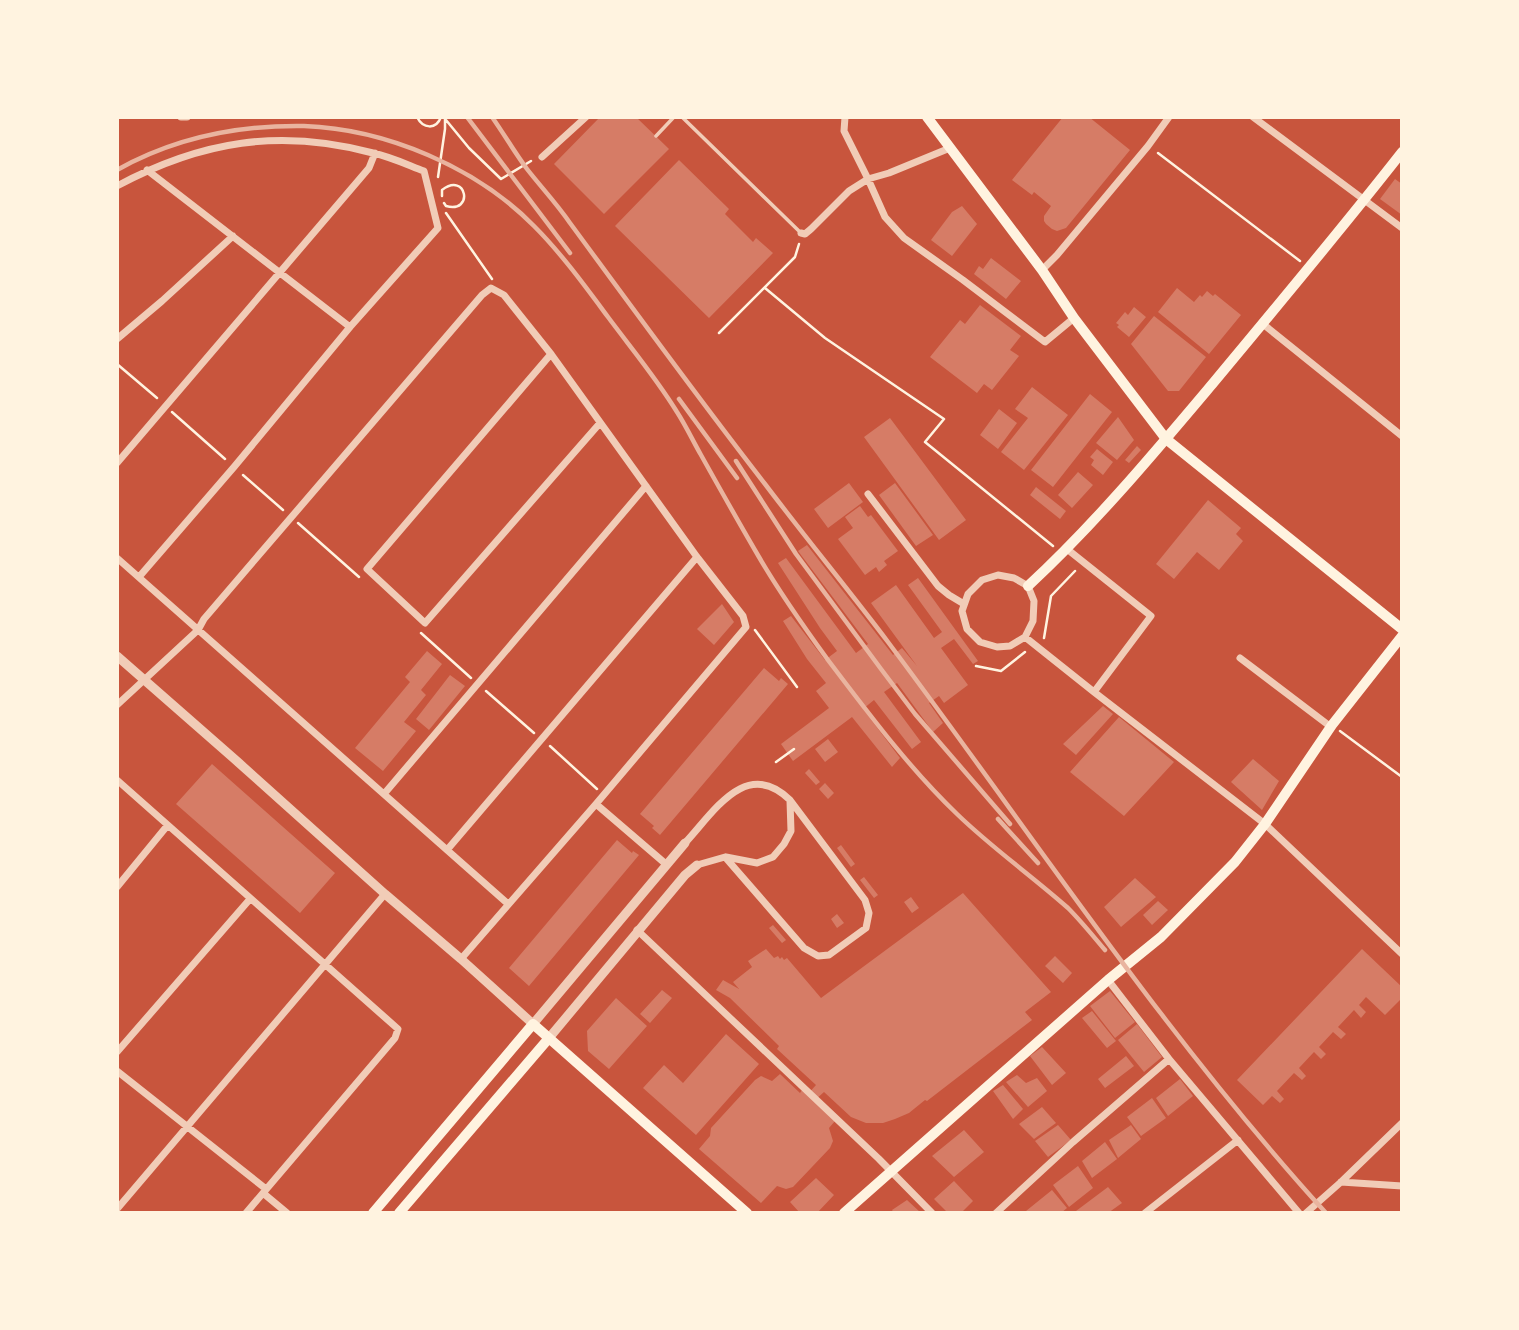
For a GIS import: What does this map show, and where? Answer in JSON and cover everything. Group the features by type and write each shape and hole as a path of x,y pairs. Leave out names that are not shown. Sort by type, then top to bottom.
{"main road":[{"path":"927,117 1166,439 1402,629"},
{"path":"1028,586 1166,439 1402,152"},
{"path":"844,1213 951,1116 1161,937 1235,862 1265,824 1331,726 1402,636"},
{"path":"373,1213 533,1024 747,1213"},
{"path":"399,1213 549,1038"}],"street":[{"path":"181,117 187,117"},
{"path":"542,157 586,117"},
{"path":"845,117 844,131 885,217 904,238 1045,342 1074,318"},
{"path":"1042,270 1148,146 1169,117"},
{"path":"1253,117 1402,228"},
{"path":"117,187 147,170 233,143 289,140 332,144 375,153 424,172 438,228 349,327 139,577"},
{"path":"801,233 805,234 849,191 868,179 950,148"},
{"path":"117,463 369,168 375,153"},
{"path":"147,170 349,327"},
{"path":"117,339 233,236"},
{"path":"117,705 198,630 291,517 482,295 491,288 504,295 551,354 697,557 743,616 746,627 461,959"},
{"path":"1263,324 1402,436"},
{"path":"551,354 367,569 425,622 600,423"},
{"path":"384,794 646,486"},
{"path":"868,494 938,586 964,604"},
{"path":"1062,549 1150,616 1094,692"},
{"path":"447,849 697,557"},
{"path":"117,558 508,904"},
{"path":"998,575 1014,578 1028,586 1034,601 1033,621 1025,637 1010,646 997,648 980,642 967,629 962,611 964,604 968,594 982,580 998,575"},
{"path":"1025,637 1265,824 1402,954"},
{"path":"117,656 533,1024 685,843 732,793 746,785 769,785 790,800 865,900 869,913 866,928 830,955 818,956 804,948 725,857"},
{"path":"1240,658 1331,726"},
{"path":"117,780 398,1029 395,1038 246,1213"},
{"path":"549,1038 684,875 697,865 725,857 757,863 773,857 791,831 790,800"},
{"path":"596,804 667,865"},
{"path":"117,887 167,825"},
{"path":"117,1209 385,894"},
{"path":"117,1052 250,899"},
{"path":"637,930 932,1213"},
{"path":"1108,980 1168,1059 1299,1213"},
{"path":"996,1213 1168,1059"},
{"path":"117,1071 264,1191 287,1213"},
{"path":"1306,1213 1402,1123"},
{"path":"1145,1213 1237,1140"},
{"path":"1341,1182 1402,1186"}],"lane":[{"path":"656,136 674,117"},
{"path":"682,117 801,233"}],"path":[{"path":"417,117 420,123 427,127 439,123 443,117"},
{"path":"443,117 469,148 501,179 537,157 542,157"},
{"path":"438,181 445,129 443,117"},
{"path":"1148,146 1308,267"},
{"path":"449,184 456,184 462,188 464,200 459,206 446,206 440,198 440,190 449,184"},
{"path":"440,190 443,209 493,281 491,288"},
{"path":"719,333 795,257 801,233"},
{"path":"765,288 825,338 944,419 925,442 1062,549"},
{"path":"117,364 291,517"},
{"path":"746,627 752,627 797,687"},
{"path":"1331,726 1402,777"},
{"path":"776,762 794,749"}],"building":[{"path":"600,117 636,117 669,149 604,214 554,164"},
{"path":"1063,117 1089,117 1130,150 1066,228 1057,231 1044,221 1044,216 1051,206 1034,192 1032,195 1012,180"},
{"path":"679,160 729,209 725,214 753,242 756,238 773,253 709,318 615,226"},
{"path":"1395,179 1402,184 1402,215 1380,199"},
{"path":"962,206 977,224 952,256 931,240 952,212"},
{"path":"991,258 1021,281 1006,299 974,274 979,266 983,269"},
{"path":"1177,288 1194,302 1207,291 1213,296 1215,294 1241,315 1209,354 1158,312"},
{"path":"980,305 1021,336 1010,350 1019,356 992,390 984,384 977,393 930,357 960,320 965,324"},
{"path":"1134,307 1146,317 1129,337 1116,323 1125,312 1128,315"},
{"path":"1154,316 1206,357 1179,391 1168,391 1131,344"},
{"path":"1032,387 1068,415 1024,470 1001,452 1028,418 1015,409"},
{"path":"1090,394 1112,412 1053,487 1031,470"},
{"path":"999,409 1017,423 998,449 980,435"},
{"path":"1118,417 1134,440 1117,460 1096,443"},
{"path":"890,418 966,520 939,540 864,437"},
{"path":"1137,446 1141,450 1129,463 1125,460"},
{"path":"1097,449 1113,462 1103,475 1091,465 1094,460 1090,457"},
{"path":"1078,472 1093,485 1072,508 1058,495"},
{"path":"849,483 863,502 828,528 814,509"},
{"path":"895,483 933,535 916,546 879,495"},
{"path":"1036,487 1066,511 1060,519 1030,495"},
{"path":"1208,500 1241,528 1236,534 1243,541 1219,570 1197,552 1174,579 1156,564"},
{"path":"860,506 868,517 871,515 898,551 884,561 887,565 879,572 876,567 865,575 838,539 853,528 845,517"},
{"path":"807,545 893,655 902,648 917,666 871,603 896,585 934,638 942,632 908,585 918,578 978,661 973,664 954,639 941,648 968,685 944,703 939,696 929,703 943,723 933,732 897,683 884,692 921,742 912,749 874,700 863,709 900,758 892,767 852,717 793,761 781,744 829,708 816,691 826,683 783,621 791,616 825,660 837,651 778,563 786,558 856,653 868,644 798,551"},
{"path":"722,604 734,622 714,645 697,629"},
{"path":"427,651 442,664 421,690 426,695 404,722 416,731 383,771 355,748 410,682 405,677"},
{"path":"764,668 779,681 781,678 788,684 660,835 640,814"},
{"path":"450,675 465,686 429,730 416,719"},
{"path":"1103,706 1113,714 1076,755 1063,744"},
{"path":"1119,717 1174,762 1124,816 1070,772"},
{"path":"828,739 838,752 825,762 815,749"},
{"path":"1253,759 1279,781 1262,810 1231,782"},
{"path":"212,764 335,873 300,913 176,804"},
{"path":"809,769 820,782 816,785 805,773"},
{"path":"825,783 834,793 828,799 819,789"},
{"path":"617,840 632,853 633,851 639,855 529,986 509,968"},
{"path":"841,845 855,864 851,867 837,848"},
{"path":"864,877 878,895 874,898 860,880"},
{"path":"1135,878 1156,897 1121,927 1104,907"},
{"path":"963,893 1051,992 1025,1012 1032,1020 909,1113 883,1123 866,1123 851,1117 824,1092 814,1101 835,1121 829,1128 833,1141 830,1148 793,1187 786,1189 777,1186 761,1203 699,1149 710,1136 711,1128 761,1076 772,1081 780,1074 800,1093 802,1090 807,1095 816,1085 777,1049 779,1046 730,998 716,990 723,980 739,989 733,982 752,967 748,961 766,949 774,958 787,958 821,998"},
{"path":"911,897 919,908 912,913 904,902"},
{"path":"1158,901 1168,910 1152,925 1143,915"},
{"path":"837,914 844,923 837,928 831,919"},
{"path":"773,925 786,940 782,943 769,928"},
{"path":"1362,949 1402,987 1402,998 1385,1015 1366,997 1359,1005 1366,1012 1361,1018 1354,1010 1338,1027 1346,1034 1341,1039 1333,1032 1319,1047 1326,1054 1321,1059 1314,1052 1299,1068 1306,1076 1302,1080 1294,1073 1277,1091 1284,1099 1280,1103 1272,1096 1263,1105 1237,1080"},
{"path":"1055,956 1072,973 1063,983 1045,966"},
{"path":"662,990 672,998 650,1023 640,1014"},
{"path":"1110,991 1135,1022 1115,1038 1090,1006"},
{"path":"616,998 647,1026 609,1069 588,1051 587,1031"},
{"path":"1092,1011 1116,1041 1107,1048 1082,1018"},
{"path":"1137,1024 1162,1057 1144,1072 1118,1040"},
{"path":"726,1034 759,1064 696,1135 643,1088 664,1065 683,1083"},
{"path":"1042,1047 1066,1073 1052,1085 1030,1056"},
{"path":"1126,1056 1134,1066 1105,1088 1098,1079"},
{"path":"1017,1075 1026,1083 1037,1078 1047,1091 1028,1107 1006,1082"},
{"path":"1180,1079 1193,1096 1168,1116 1156,1098"},
{"path":"1003,1085 1023,1109 1013,1119 993,1091"},
{"path":"1152,1098 1166,1118 1141,1136 1127,1117"},
{"path":"1042,1107 1056,1123 1034,1139 1019,1124"},
{"path":"1058,1125 1071,1140 1048,1157 1035,1141"},
{"path":"1131,1125 1141,1139 1118,1158 1109,1140"},
{"path":"964,1130 984,1152 954,1177 932,1156"},
{"path":"1105,1142 1117,1159 1092,1178 1082,1161"},
{"path":"1078,1166 1093,1188 1069,1207 1053,1185"},
{"path":"816,1178 834,1195 817,1213 800,1213 790,1202"},
{"path":"954,1181 973,1201 961,1213 948,1213 934,1199"},
{"path":"1108,1187 1122,1203 1108,1213 1077,1213 1076,1211"},
{"path":"1052,1190 1067,1208 1061,1213 1026,1211"},
{"path":"907,1200 921,1213 894,1213 892,1210"}],"railway":[{"path":"467,117 570,253"},
{"path":"492,117 527,169 565,216 715,419 942,714 1154,1005 1209,1076 1326,1213"},
{"path":"117,170 161,149 208,136 255,128 304,126 335,129 398,143 457,169 511,205 563,258 661,388 775,584 874,720 922,778 957,814 1068,908 1105,950"},
{"path":"679,399 737,478"},
{"path":"736,461 796,554 881,669 915,714 1010,824"},
{"path":"998,819 1038,863"}]}
